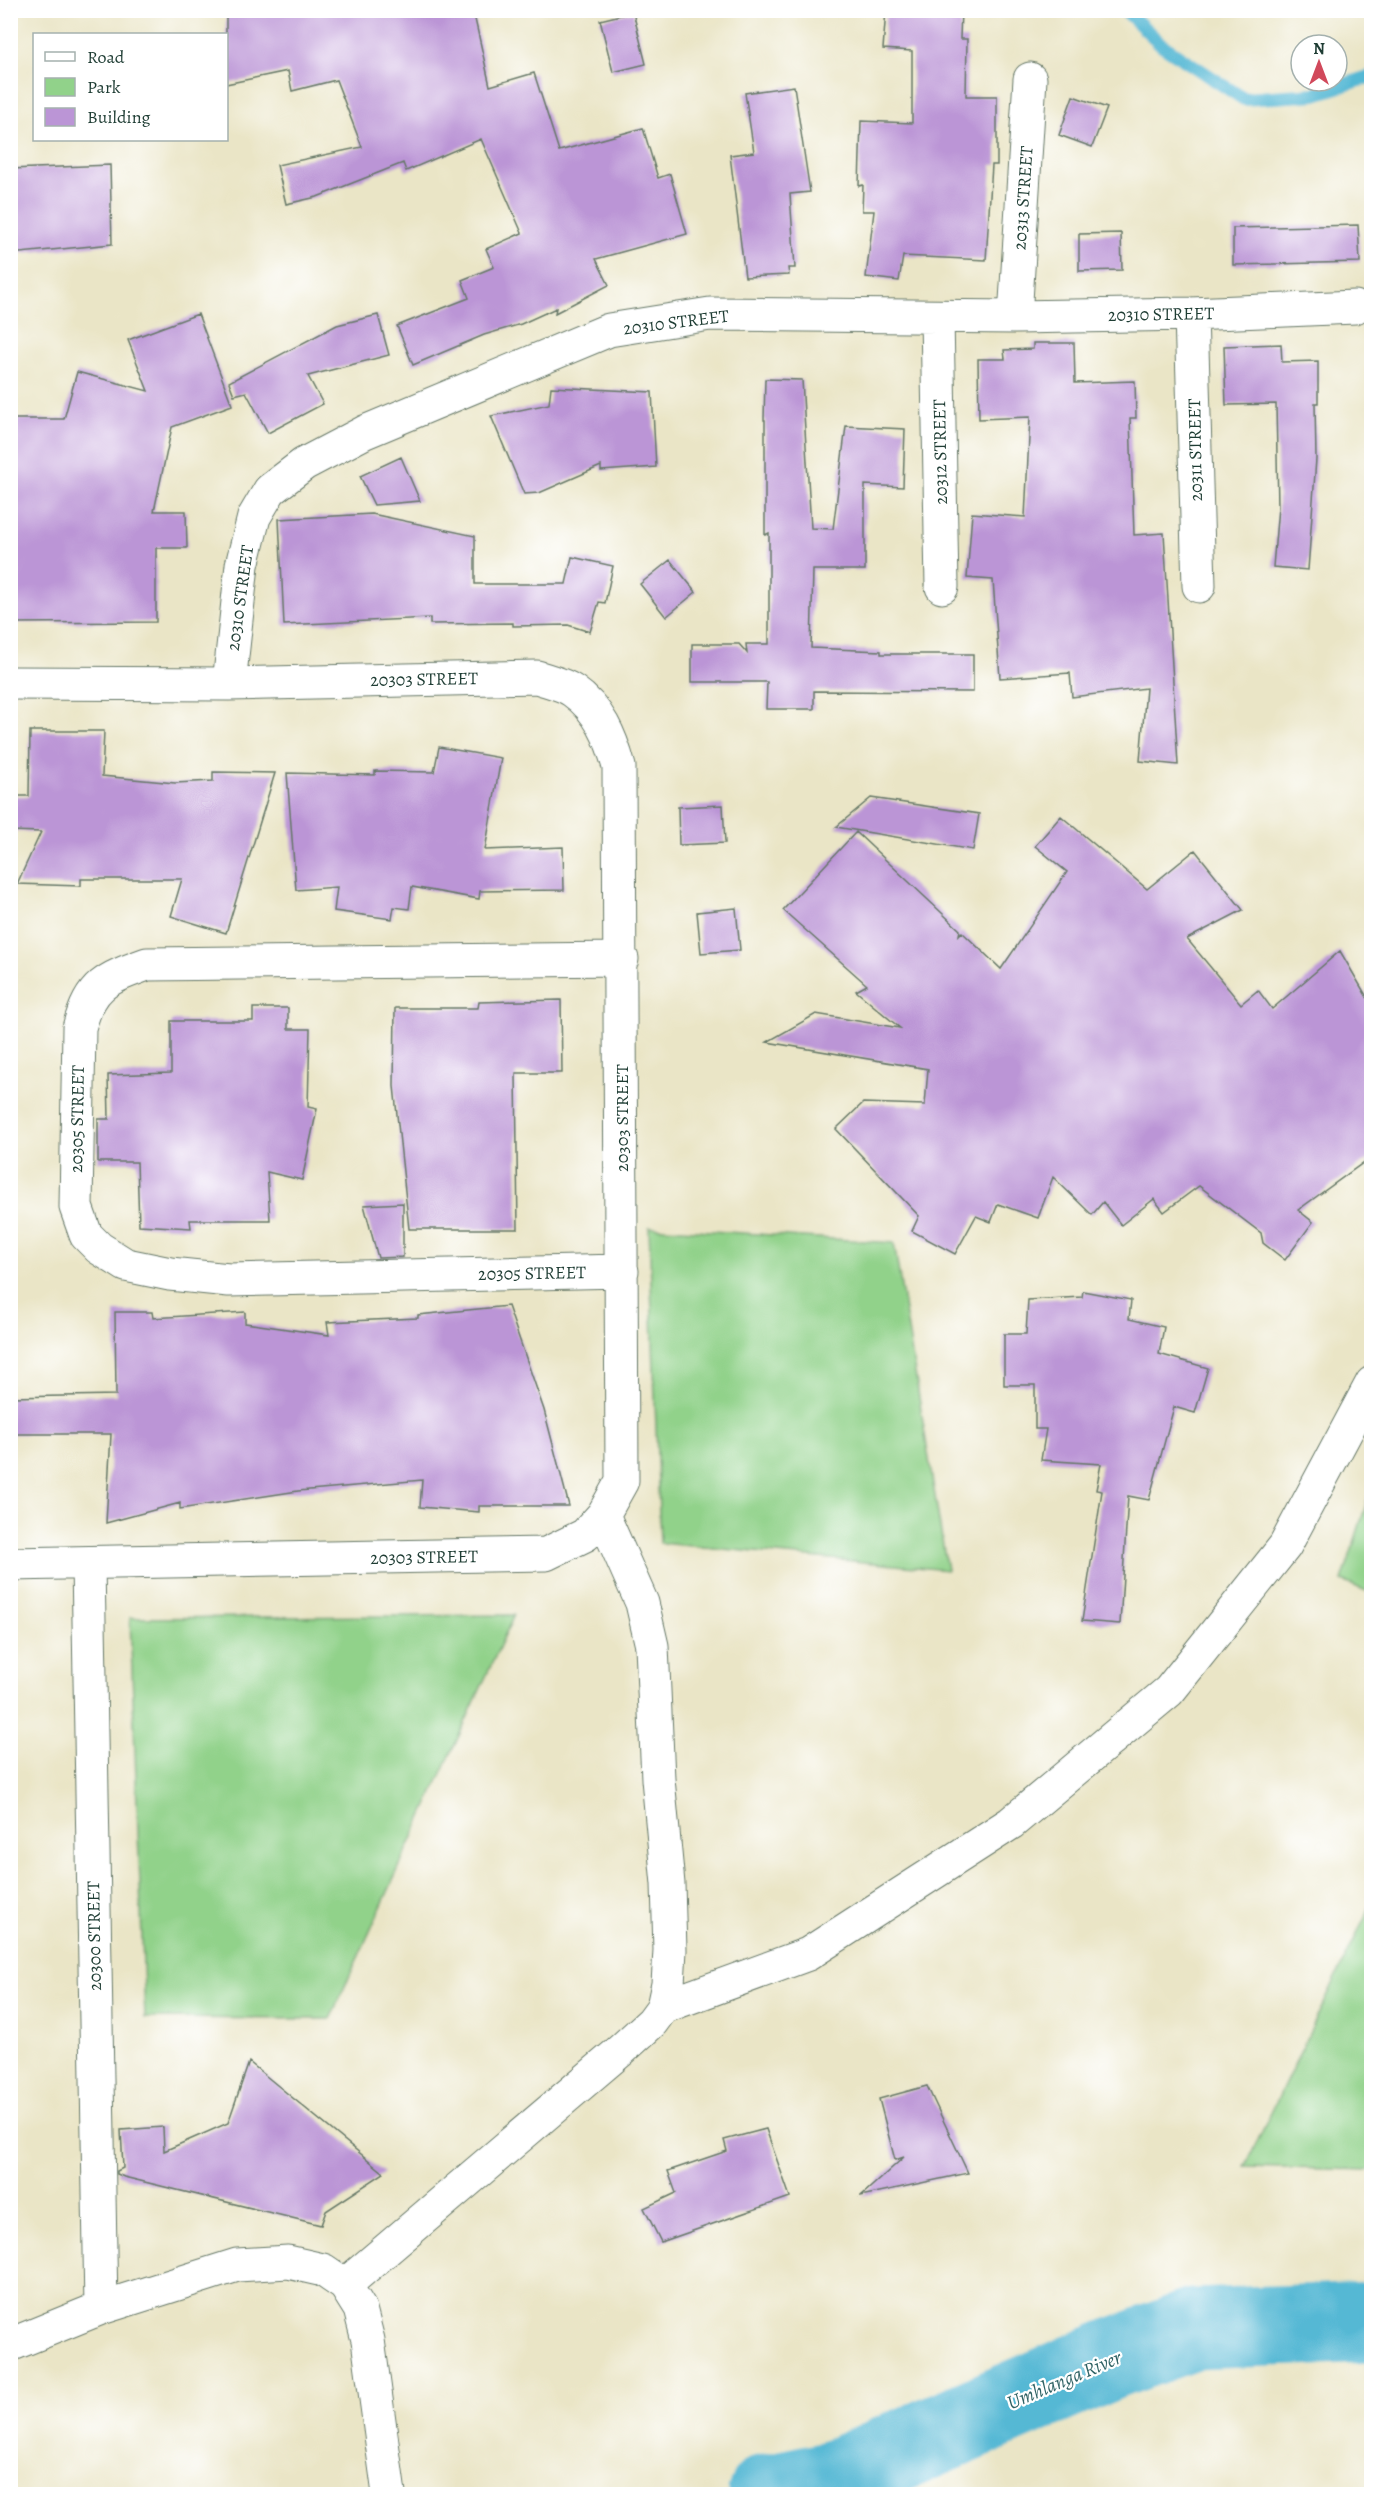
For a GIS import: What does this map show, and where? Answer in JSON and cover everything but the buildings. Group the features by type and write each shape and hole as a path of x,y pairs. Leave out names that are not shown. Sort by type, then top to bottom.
{"street":[{"name":"20313 STREET","path":"1015,317 1030,79"},
{"name":"20310 STREET","path":"229,684 242,565 254,517 270,490 304,464 365,432 609,330 710,314 1015,317 1191,314 1355,307"},
{"name":"20311 STREET","path":"1191,314 1198,586"},
{"name":"20312 STREET","path":"937,317 942,587"},
{"name":"20303 STREET","path":"10,683 229,684 537,677 572,690 593,710 611,736 619,766 622,959 622,1481 603,1515 585,1535 546,1554 10,1564"},
{"name":"20305 STREET","path":"622,959 147,964 112,977 95,990 84,1009 79,1028 76,1207 86,1235 99,1248 126,1265 170,1274 230,1280 622,1271"},
{"path":"345,2285 618,2052 663,2007 808,1954 1011,1823 1169,1691 1285,1546 1371,1383"},
{"path":"603,1515 642,1603 651,1646 658,1779 668,1884 670,1950 668,1984 663,2007"},
{"name":"20300 STREET","path":"88,1564 101,2308"},
{"path":"10,2345 101,2308 237,2265 288,2262 323,2270 345,2285 360,2309 368,2340 388,2492"}],"green space":[{"path":"649,1227 894,1243 947,1570 660,1543"},
{"path":"1371,1489 1371,1593 1342,1581"},
{"path":"514,1615 330,2019 145,2018 130,1618"},
{"path":"1371,1905 1371,2170 1245,2167"}],"waterway":[{"path":"1125,10 1162,45 1244,99 1315,94 1372,76"},
{"name":"Umhlanga River","path":"768,2494 833,2480 1110,2360 1194,2329 1372,2322"}]}
